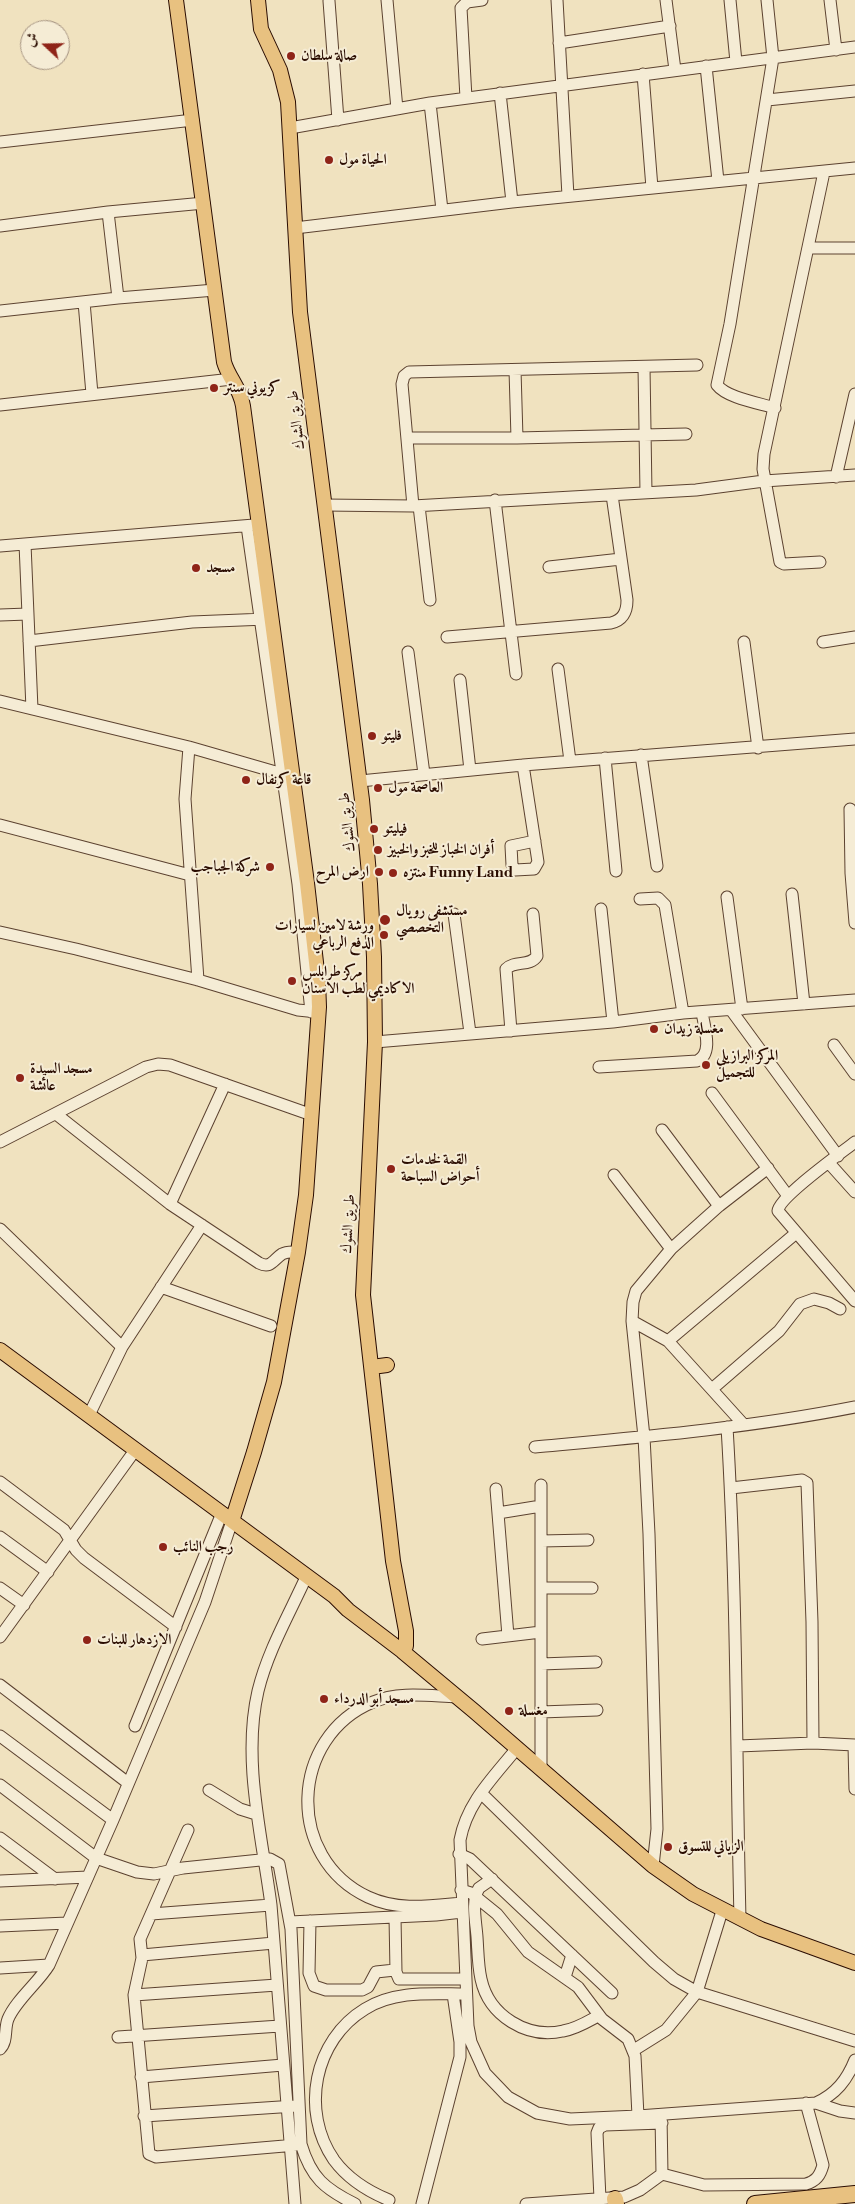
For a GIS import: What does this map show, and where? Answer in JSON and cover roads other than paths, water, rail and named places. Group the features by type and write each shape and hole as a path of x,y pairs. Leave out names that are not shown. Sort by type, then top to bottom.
{"highway":[{"path":"756,2204 855,2194"}],"main road":[{"path":"176,0 224,362 241,395 252,526 286,775 318,980 315,1012 312,1115 306,1195 298,1252 274,1382 254,1452 227,1517"},
{"name":"طريق الشوك","path":"258,0 264,37 285,86 290,128 300,312 367,846 374,949 375,1042 362,1277 392,1552 406,1631 404,1649"},
{"path":"0,1350 334,1596 348,1610 458,1690 474,1711"},
{"path":"372,1367 387,1365"},
{"path":"404,1649 653,1866 693,1894 722,1911 781,1938 855,1963"}],"street":[{"path":"388,0 397,109"},
{"path":"466,98 461,8 467,2 482,0"},
{"path":"557,0 568,196"},
{"path":"666,0 675,70"},
{"path":"730,0 736,62"},
{"path":"767,0 773,58 730,324 717,385 721,390 729,394 775,408"},
{"path":"830,0 836,50"},
{"path":"329,1 338,120"},
{"path":"559,43 670,26"},
{"path":"290,128 430,103 562,84 855,47"},
{"path":"706,66 718,181"},
{"path":"642,74 652,188"},
{"path":"767,100 855,91"},
{"path":"500,93 512,202"},
{"path":"430,103 442,210"},
{"path":"0,142 192,120"},
{"path":"295,228 512,202 855,168"},
{"path":"820,562 784,564 780,562 764,481 764,454 824,172"},
{"path":"0,226 108,212 204,203"},
{"path":"108,212 118,298"},
{"path":"808,248 855,248"},
{"path":"0,311 215,290"},
{"path":"84,302 92,394"},
{"path":"430,600 406,438 402,384 406,374 412,371 697,365"},
{"path":"644,367 646,493"},
{"path":"515,370 517,438"},
{"path":"0,405 232,379"},
{"path":"836,477 855,394"},
{"path":"406,438 517,438 686,434"},
{"path":"324,505 416,506 495,500 612,495 717,488 764,481 855,475"},
{"path":"447,637 611,623 621,618 627,607 612,495"},
{"path":"495,500 516,674"},
{"path":"0,546 252,526"},
{"path":"24,544 32,709"},
{"path":"549,567 621,559"},
{"path":"0,615 28,614"},
{"path":"29,641 192,622 265,619"},
{"path":"823,642 855,637"},
{"path":"744,642 758,748"},
{"path":"408,652 424,774"},
{"path":"558,669 570,761"},
{"path":"460,680 470,770"},
{"path":"0,701 188,747 286,775"},
{"path":"360,781 605,758 758,748 855,739"},
{"path":"188,747 185,799 198,980"},
{"path":"641,756 657,866"},
{"path":"605,758 616,871"},
{"path":"523,765 535,841"},
{"path":"850,809 850,858 855,923"},
{"path":"0,825 190,875"},
{"path":"792,894 804,1004"},
{"path":"727,896 736,1010 855,1192"},
{"path":"640,899 658,898 665,905 683,1013"},
{"path":"601,909 613,1022"},
{"path":"454,914 470,1033"},
{"path":"511,1031 506,969 511,965 532,962 537,956 533,914"},
{"path":"0,932 76,949 315,1012"},
{"path":"375,1042 613,1022 683,1013 855,1000"},
{"path":"599,1067 697,1061 701,1059 707,1050 702,1012"},
{"path":"834,1046 855,1074"},
{"path":"0,1142 146,1067 158,1064 170,1065 312,1115"},
{"path":"170,1204 225,1084"},
{"path":"712,1093 788,1196"},
{"path":"56,1114 170,1204 261,1265 271,1265 285,1253 298,1252"},
{"path":"662,1130 719,1206"},
{"path":"855,1142 788,1196 778,1207 778,1211 795,1234 855,1301"},
{"path":"653,1866 657,1829 649,1534 644,1436 632,1320 632,1302 636,1292 671,1250 719,1206 768,1168"},
{"path":"614,1175 671,1250"},
{"path":"88,1415 122,1347 202,1225"},
{"path":"0,1230 122,1347"},
{"path":"668,1341 795,1234"},
{"path":"161,1287 271,1326"},
{"path":"712,1389 779,1331 800,1304 814,1299 829,1303 840,1309"},
{"path":"632,1320 668,1341 744,1425"},
{"path":"534,1446 744,1425 800,1418 855,1407"},
{"path":"727,1427 738,1746 740,1919"},
{"path":"0,1637 136,1450"},
{"path":"730,1488 802,1480 807,1483 812,1622 813,1743"},
{"path":"0,1482 64,1530 84,1558 176,1627"},
{"path":"541,1485 541,1768"},
{"path":"496,1489 508,1636"},
{"path":"498,1513 541,1506"},
{"path":"135,1726 176,1627 227,1517"},
{"path":"0,2049 4,2044 6,2023 15,2008 36,1984 49,1965 113,1820 204,1602 227,1517"},
{"path":"0,1537 48,1572"},
{"path":"541,1541 588,1540"},
{"path":"292,2106 284,2065 265,1860 256,1814 253,1734 258,1692 271,1653 307,1576"},
{"path":"0,1588 24,1605"},
{"path":"541,1588 592,1588"},
{"path":"482,1639 541,1632"},
{"path":"541,1664 596,1662"},
{"path":"0,1685 128,1783"},
{"path":"456,1696 391,1696 359,1708 332,1730 322,1745 314,1761 307,1797 310,1823 317,1844 334,1870 353,1888 377,1900 402,1906 462,1907"},
{"path":"541,1712 597,1710"},
{"path":"0,1736 113,1820"},
{"path":"738,1746 813,1743 854,1745 855,1789"},
{"path":"517,1748 472,1805 463,1825 460,1854 465,1979 468,2026 477,2058 485,2073 508,2097 537,2113 570,2119 638,2116 661,2119"},
{"path":"0,1785 96,1858 146,1874 265,1860 273,1860 280,1867 282,1890 290,1922 295,2204"},
{"path":"209,1790 240,1810 256,1814"},
{"path":"481,1793 654,1962 674,1979 697,1992 855,2042"},
{"path":"188,1830 140,1939 142,1955 134,1995 149,2154 152,2157 295,2145"},
{"path":"0,1838 55,1879"},
{"path":"460,1854 470,1858 612,1993"},
{"path":"0,1880 88,1877"},
{"path":"492,1879 482,1884 475,1897 481,1980 487,1997 498,2012 521,2028 548,2033 574,2028 598,2016"},
{"path":"461,1890 468,1891 502,1919 528,1952 565,1978 585,1995 598,2016 609,2026 624,2035 634,2050 638,2116"},
{"path":"151,1914 270,1905"},
{"path":"290,1922 395,1917 462,1907"},
{"path":"634,2050 666,2030 697,1992 722,1911"},
{"path":"395,1917 397,1978 402,1981 465,1979"},
{"path":"310,1921 309,1973 314,1986 326,1990 362,1990 368,1987 376,1972 396,1970"},
{"path":"0,1926 68,1923"},
{"path":"142,1955 274,1943"},
{"path":"565,1978 572,1954"},
{"path":"0,1968 49,1965"},
{"path":"134,1995 277,1985"},
{"path":"362,1990 365,2009"},
{"path":"422,2204 460,2057 460,2042 453,1994"},
{"path":"388,2200 358,2185 334,2161 326,2146 316,2114 316,2080 328,2048 350,2021 365,2009 393,1997 466,1994"},
{"path":"0,2008 15,2008"},
{"path":"118,2037 280,2026"},
{"path":"610,2201 597,2133 599,2128 605,2125 811,2103 826,2098 838,2089 850,2073 855,2060"},
{"path":"141,2076 284,2065"},
{"path":"811,2103 855,2113"},
{"path":"662,2174 691,2182 716,2186 806,2184 812,2182 821,2172 823,2165 811,2103"},
{"path":"144,2116 292,2106"},
{"path":"661,2119 662,2174"},
{"path":"295,2145 324,2186 331,2192 355,2204"},
{"path":"526,2204 610,2201 632,2195 662,2174"}],"place":[{"name":"صالة سلطان","path":"291,56"},
{"name":"الحياة مول","path":"329,160"},
{"name":"كزيوني سنتر","path":"214,388"},
{"name":"مسجد","path":"196,568"},
{"name":"فليتو","path":"372,736"},
{"name":"قاعة كرنفال","path":"246,780"},
{"name":"العاصمة مول","path":"378,788"},
{"name":"فيليتو","path":"374,829"},
{"name":"أفران الخباز للخبز والخبيز","path":"378,850"},
{"name":"شركة الجباجب","path":"270,867"},
{"name":"ارض المرح","path":"379,872"},
{"name":"منتزه Funny Land","path":"393,873"},
{"name":"مستشفى رويال التخصصي","path":"385,920"},
{"name":"ورشة لامين لسيارات الدفع الرباعي","path":"384,935"},
{"name":"مركز طرابلس الاكاديمي لطب الاسنان","path":"292,981"},
{"name":"مغسلة زيدان","path":"654,1029"},
{"name":"المركز البرازيلي للتجميل","path":"706,1065"},
{"name":"مسجد السيدة عائشة","path":"20,1078"},
{"name":"القمة لخدمات أحواض السباحة","path":"391,1169"},
{"name":"رجب النائب","path":"163,1547"},
{"name":"الازدهار للبنات","path":"87,1640"},
{"name":"مسجد أبو الدرداء","path":"324,1699"},
{"name":"مغسلة","path":"509,1711"},
{"name":"الزياني للتسوق","path":"668,1847"}]}
